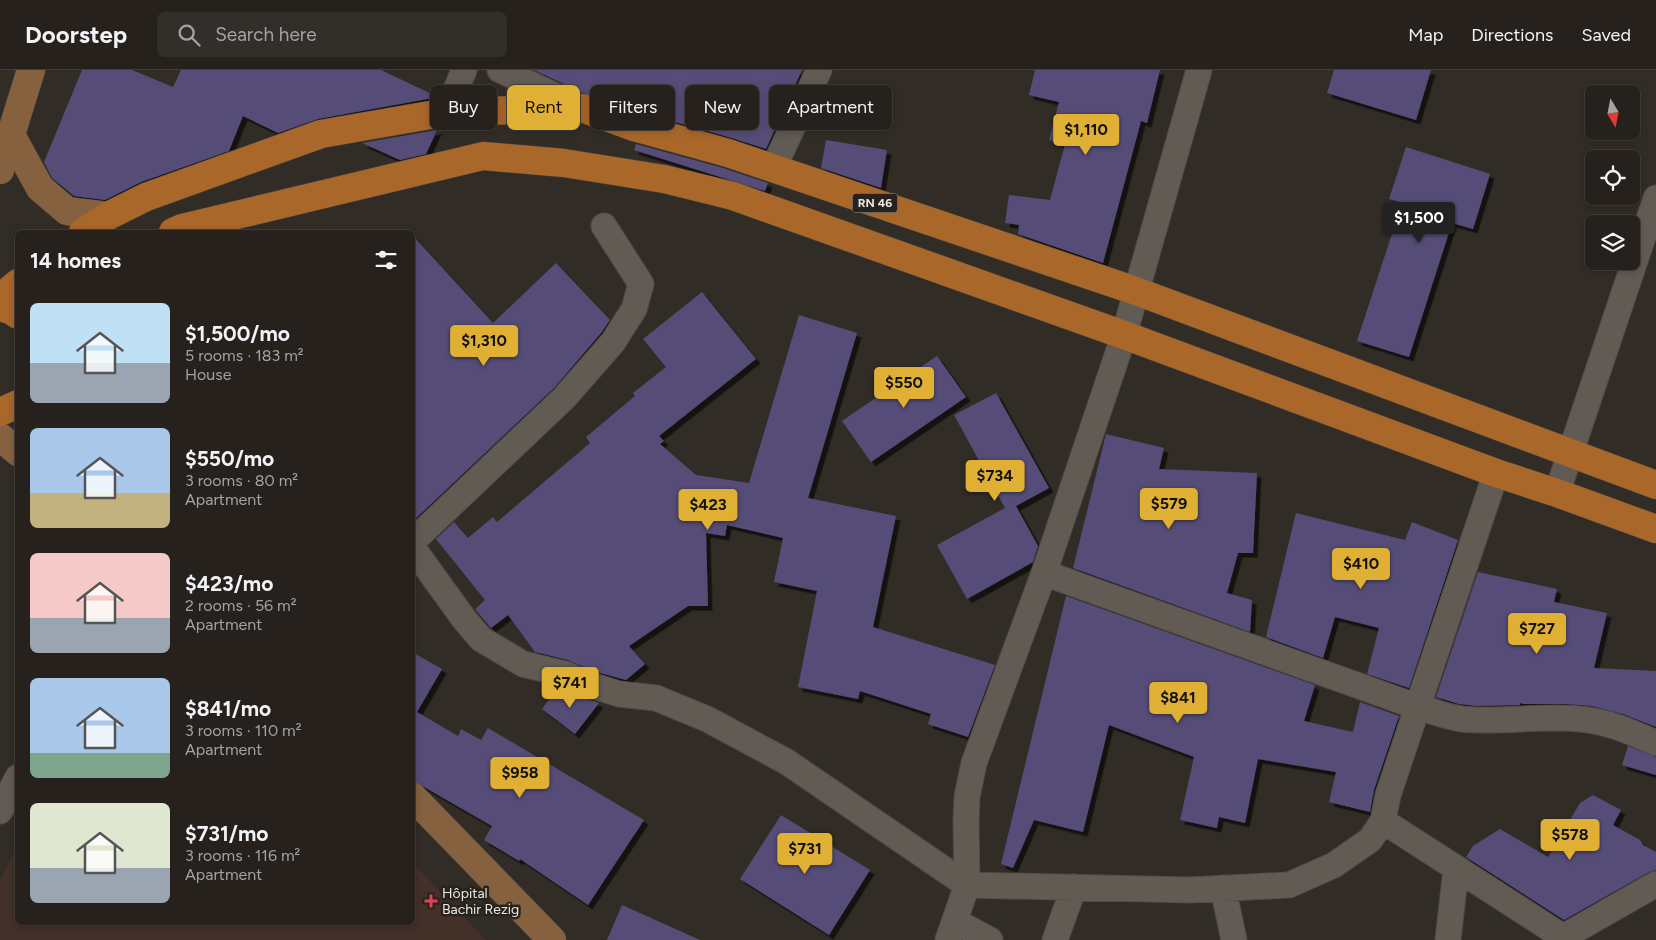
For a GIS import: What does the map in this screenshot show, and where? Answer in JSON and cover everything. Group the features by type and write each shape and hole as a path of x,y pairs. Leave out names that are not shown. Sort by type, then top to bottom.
{"main road":[{"path":"0,170 31,70"},
{"name":"RN 46","path":"497,111 582,108 634,127 728,153 1136,291 1656,484"},
{"name":"RN 46","path":"86,230 146,196 322,134 430,115"},
{"path":"11,135 40,188 66,210 108,216"},
{"path":"187,230 483,156 564,163 664,179 733,196 1124,336 1496,473 1558,493 1656,529"},
{"path":"0,298 15,286"},
{"path":"0,307 15,313"},
{"path":"0,412 15,405"},
{"path":"0,437 15,450"},
{"path":"415,799 552,940"}],"street":[{"path":"458,85 464,70"},
{"path":"500,70 582,108"},
{"path":"773,169 819,70"},
{"path":"990,940 952,931 967,885 967,797 974,763 1044,573 1124,336 1199,70"},
{"path":"1558,493 1655,205"},
{"path":"415,539 564,398 613,342 634,309 641,284 604,226"},
{"path":"415,551 464,619 481,639 523,664 565,674 619,694 656,698 707,719 787,762 967,885 1190,890 1289,885 1334,864 1370,840 1383,821 1388,795 1496,473"},
{"path":"1044,573 1418,707 1461,719 1507,720 1556,717 1582,719 1608,724 1656,743"},
{"path":"0,811 15,783"},
{"path":"1383,821 1560,939 1656,884"},
{"path":"1448,940 1456,869"},
{"path":"1055,940 1074,887"},
{"path":"1224,888 1234,940"}],"shaded area":[{"name":"Hôpital Bachir Rezig","path":"15,850 15,925 415,925 415,865 486,940 0,940 0,880"}],"building":[{"path":"82,70 132,70 173,87 181,70 381,70 430,93 430,98 318,119 278,133 243,116 229,151 141,182 105,200 74,196 52,178 44,162"},
{"path":"534,70 802,70 795,85 769,85 769,130 775,130 766,149 703,130 759,130 759,85 685,85 685,125 675,122 675,85 590,85 590,95 580,92 580,85 566,85"},
{"path":"1035,70 1160,70 1147,123 1141,121 1103,263 1018,234 1019,225 1005,223 1009,195 1050,200 1065,144 1049,140 1059,102 1029,95"},
{"path":"1334,70 1431,70 1416,120 1327,93"},
{"path":"437,130 426,154 400,160 362,143"},
{"path":"826,140 887,150 881,188 821,168"},
{"path":"636,144 723,168 768,183 765,191 634,150"},
{"path":"1406,147 1490,174 1473,229 1452,223 1409,357 1357,341 1402,203 1389,199"},
{"path":"415,238 493,323 556,263 610,320 554,388 415,519"},
{"path":"702,292 756,359 659,436 664,441 660,444 696,475 749,483 799,315 857,333 808,498 896,516 873,627 995,665 968,737 928,724 931,714 860,691 858,699 798,687 817,591 774,582 783,538 727,525 725,536 706,533 708,606 688,606 629,646 645,664 626,680 593,671 568,660 535,652 508,615 491,628 475,609 485,600 436,539 454,522 468,538 493,517 497,522 590,443 586,437 635,396 633,393 666,367 643,339"},
{"path":"937,356 966,397 871,462 842,421"},
{"path":"996,393 1049,488 1016,506 1038,546 1033,562 967,599 937,545 1005,508 954,415"},
{"path":"1106,434 1164,448 1159,469 1257,473 1253,553 1238,553 1227,593 1252,600 1250,632 1073,568"},
{"path":"1296,513 1405,540 1412,522 1458,540 1409,688 1367,674 1379,628 1335,617 1323,658 1266,637"},
{"path":"1478,572 1557,589 1554,602 1607,613 1594,668 1656,671 1656,727 1623,714 1592,706 1520,703 1520,705 1477,706 1459,704 1436,697"},
{"path":"1066,596 1315,685 1304,721 1353,732 1360,702 1399,716 1374,790 1370,812 1329,802 1336,772 1258,759 1245,823 1219,817 1217,828 1180,820 1194,757 1109,725 1083,832 1034,820 1013,868 1001,864"},
{"path":"415,654 442,669 417,712 458,736 461,729 481,740 488,728 644,820 588,905 520,859 519,861 484,840 492,826 415,782"},
{"path":"558,687 599,703 575,734 542,709"},
{"path":"1628,746 1656,757 1656,775 1622,765"},
{"path":"1593,795 1621,810 1613,825 1640,840 1643,845 1656,852 1656,870 1649,872 1564,920 1466,857 1473,846 1500,829 1548,857 1580,803"},
{"path":"781,815 870,870 829,935 740,879"},
{"path":"622,905 700,940 607,940"}],"place":[{"name":"Hôpital Bachir Rezig","path":"431,901"}]}
